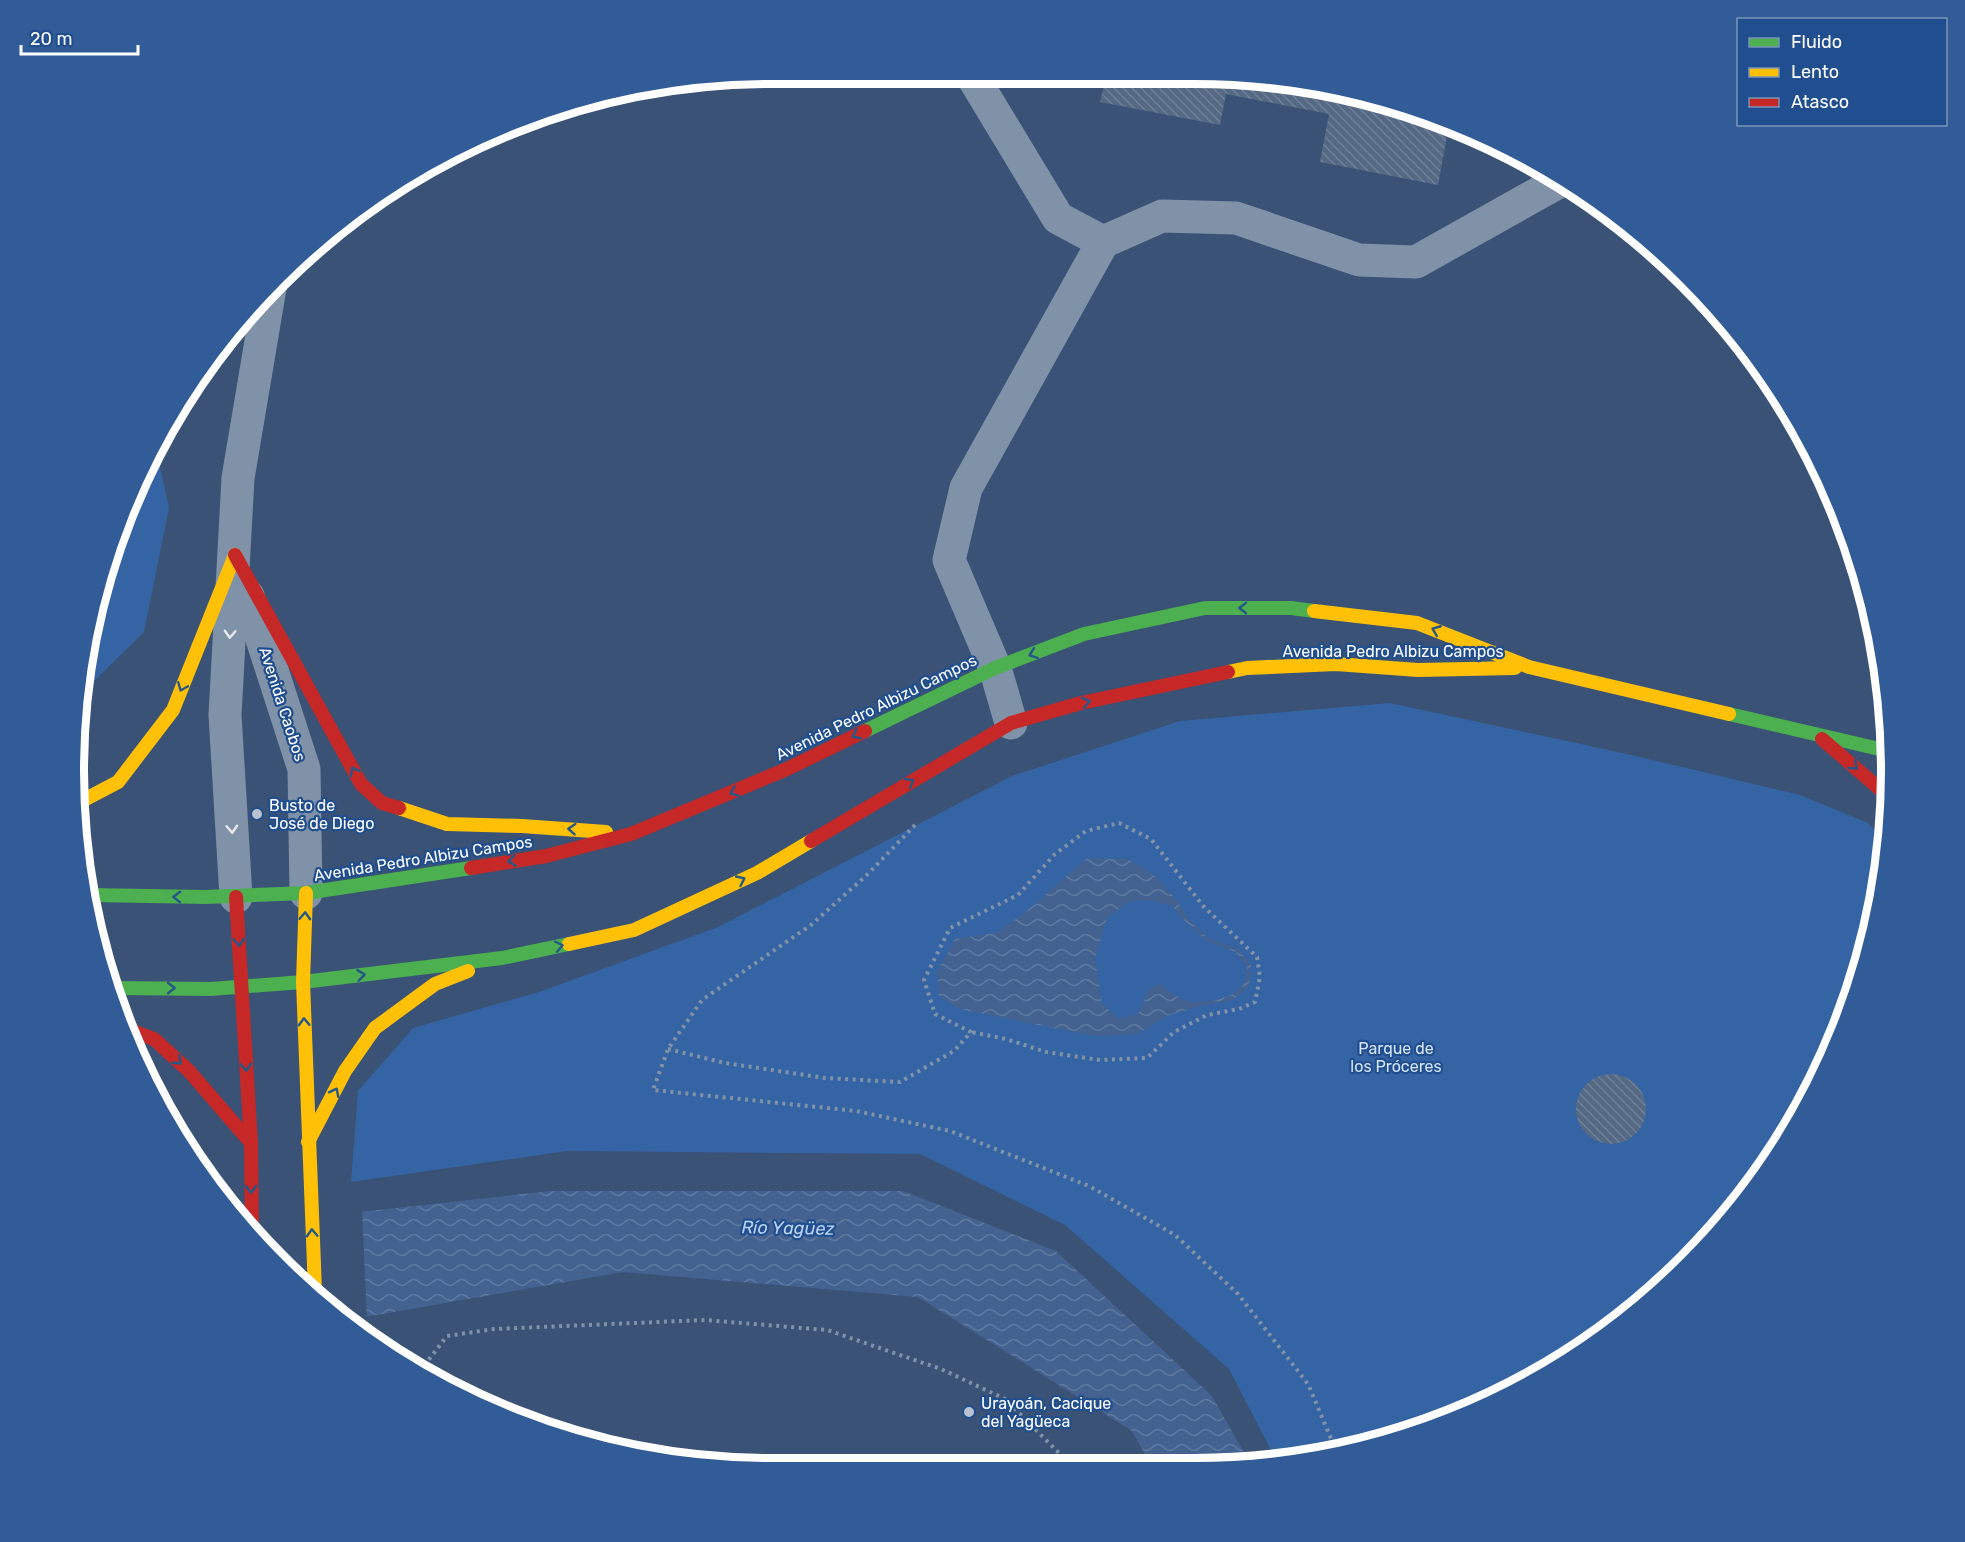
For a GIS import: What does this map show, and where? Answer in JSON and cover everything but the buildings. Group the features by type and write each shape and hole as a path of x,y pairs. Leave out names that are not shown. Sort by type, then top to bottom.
{"main road":[{"path":"85,800 118,782 173,710 235,555"},
{"path":"235,555 361,784 382,803 447,824 522,826 631,834"},
{"name":"Avenida Pedro Albizu Campos","path":"95,895 236,897 306,893 546,856 631,834 787,769 995,668 1084,634 1205,608 1291,608 1417,622 1529,667 1881,750"},
{"name":"Avenida Pedro Albizu Campos","path":"119,988 241,988 303,982 502,958 634,930 757,873 1011,723 1081,703 1247,668 1336,664 1418,670 1529,667"},
{"path":"1818,736 1881,790"},
{"path":"306,893 303,982 315,1285"},
{"path":"236,897 251,1143 252,1221"},
{"path":"308,1144 345,1071 375,1028 435,984 502,958"},
{"path":"135,1032 154,1039 189,1071 251,1143"}],"street":[{"path":"977,84 1058,218 1103,242"},
{"path":"1011,723 995,668 949,560 966,488 1103,242 1162,216 1236,218 1359,260 1416,262 1553,185"},
{"name":"Avenida Caobos","path":"236,897 225,715 238,478 267,304"},
{"name":"Avenida Caobos","path":"235,555 304,769 306,893"}],"path":[{"path":"917,823 869,873 811,925 702,1000 668,1049 653,1090 856,1111 950,1131 1089,1186 1175,1235 1238,1294 1308,1384 1333,1444"},
{"path":"1119,823 1151,838 1204,907 1257,957 1260,977 1255,1002 1239,1009 1207,1015 1174,1032 1147,1058 1100,1060 1046,1052 1006,1039 970,1032 935,1014 924,980 950,928 1018,895 1055,854 1086,831 1119,823"},
{"path":"668,1049 725,1063 825,1078 900,1082 954,1051 970,1032"},
{"path":"427,1366 427,1362 447,1336 494,1329 705,1320 827,1330 941,1369 1005,1399 1064,1458"}],"green space":[{"path":"159,460 169,508 144,632 89,686 97,637 120,550 136,508"},
{"name":"Parque de los Próceres","path":"1390,703 1627,754 1800,795 1868,823 1878,834 1868,905 1845,992 1810,1075 1765,1153 1711,1224 1647,1288 1576,1342 1538,1366 1457,1406 1415,1422 1328,1445 1273,1453 1229,1369 1065,1225 920,1154 567,1151 351,1182 358,1091 413,1028 539,992 718,927 1012,776 1180,721"}],"water":[{"path":"1087,858 1128,859 1155,876 1175,898 1189,920 1208,938 1238,949 1251,965 1249,986 1233,1000 1196,1007 1167,1016 1137,1034 1094,1036 959,1009 939,996 937,972 955,939 998,932 1027,911","holes":["1149,900 1172,906 1207,941 1236,952 1247,967 1244,983 1239,990 1226,997 1194,1002 1180,998 1159,983 1148,991 1138,1014 1118,1019 1102,1003 1095,958 1107,918 1130,901"]},
{"name":"Río Yagüez","path":"550,1191 903,1191 1056,1251 1212,1396 1246,1456 1147,1458 1132,1431 918,1297 623,1272 356,1319 347,1311 332,1215"}],"pier":[{"path":"362,1209 367,1320 360,1321 318,1288 254,1224"}],"traffic: fast":[{"path":"865,731 995,668 1084,634 1205,608 1291,608 1314,611"},
{"path":"1729,714 1881,749"},
{"path":"95,895 206,897 306,893 471,868"},
{"path":"119,988 211,989 303,982 502,958 569,944"}],"traffic: slow":[{"path":"85,800 118,782 173,710 235,555"},
{"path":"1314,611 1417,623 1529,667 1729,714"},
{"path":"1228,672 1247,668 1336,664 1418,670 1515,668"},
{"path":"399,808 447,824 606,832"},
{"path":"569,944 634,930 757,873 811,841"},
{"path":"306,893 303,982 315,1285"},
{"path":"308,1142 345,1071 375,1028 435,984 468,971"}],"traffic: jam":[{"path":"235,555 361,784 382,803 399,808"},
{"path":"811,841 1011,723 1081,703 1228,672"},
{"path":"471,868 546,856 631,834 787,769 865,731"},
{"path":"1822,739 1881,790"},
{"path":"236,897 251,1143 252,1221"},
{"path":"135,1032 154,1039 189,1071 251,1143"}],"place":[{"name":"Busto de José de Diego","path":"257,814"},
{"name":"Urayoán, Cacique del Yagüeca","path":"969,1412"}]}
